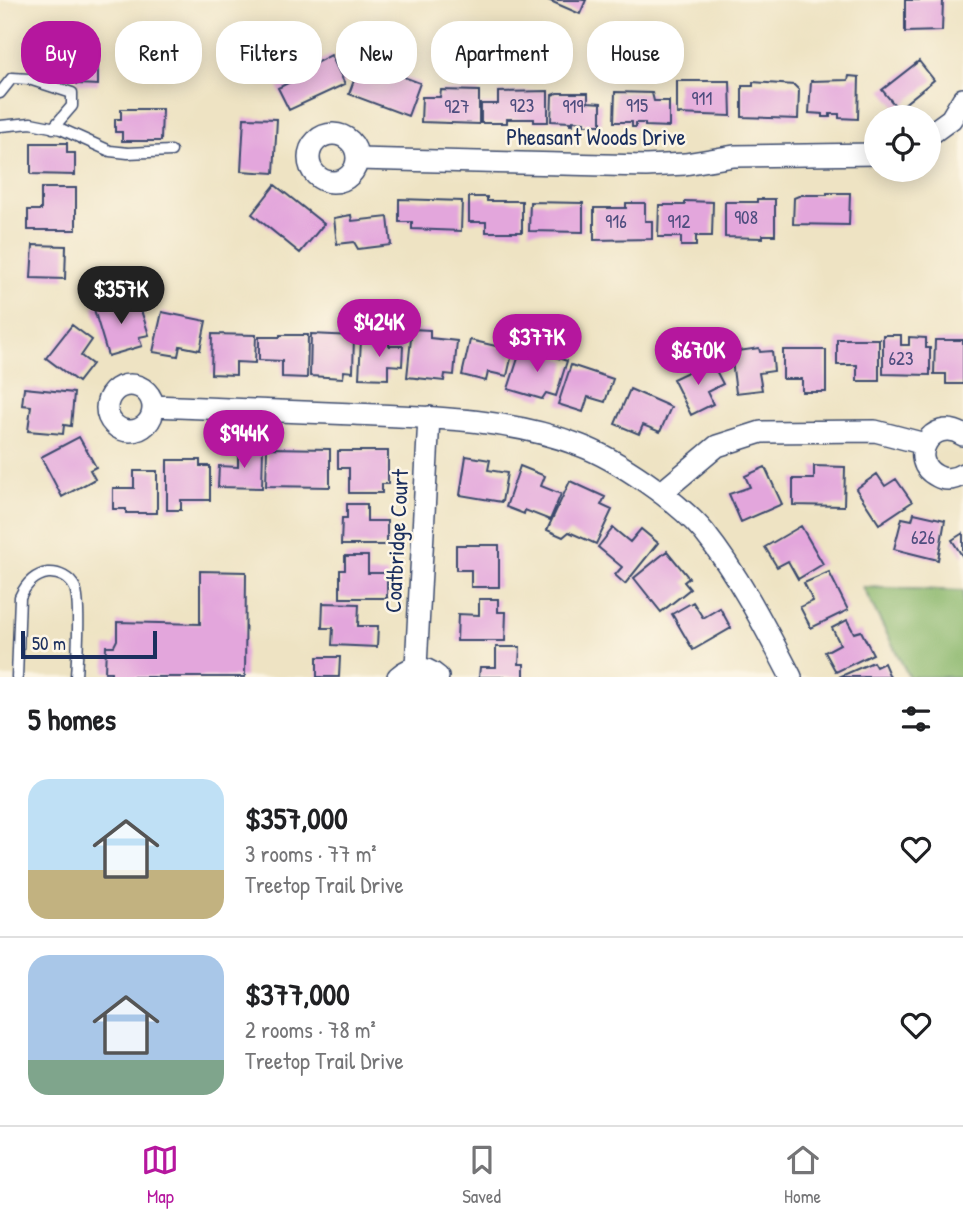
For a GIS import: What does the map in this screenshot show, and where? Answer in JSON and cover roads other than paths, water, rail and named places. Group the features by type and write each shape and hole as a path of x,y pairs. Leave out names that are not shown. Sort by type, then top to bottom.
{"street":[{"path":"941,127 951,120 963,99"},
{"name":"Pheasant Woods Drive","path":"357,159 646,166 685,164 734,156 864,154"},
{"path":"153,406 429,417 499,425 579,445 616,464 661,494 703,531 750,600 791,677"},
{"name":"Coatbridge Court","path":"429,417 407,672 431,671 438,677"},
{"path":"963,435 943,430 930,437 925,444 923,460 933,474 949,479 963,474"},
{"path":"661,494 717,446 761,432 875,431 925,444"}],"lane":[{"path":"0,93 12,78 29,79 72,93 72,106 53,128"},
{"path":"0,126 31,123 53,128 110,151 171,151"},
{"path":"17,677 20,597 24,587 36,577 57,573 67,578 75,589 76,677"}]}
